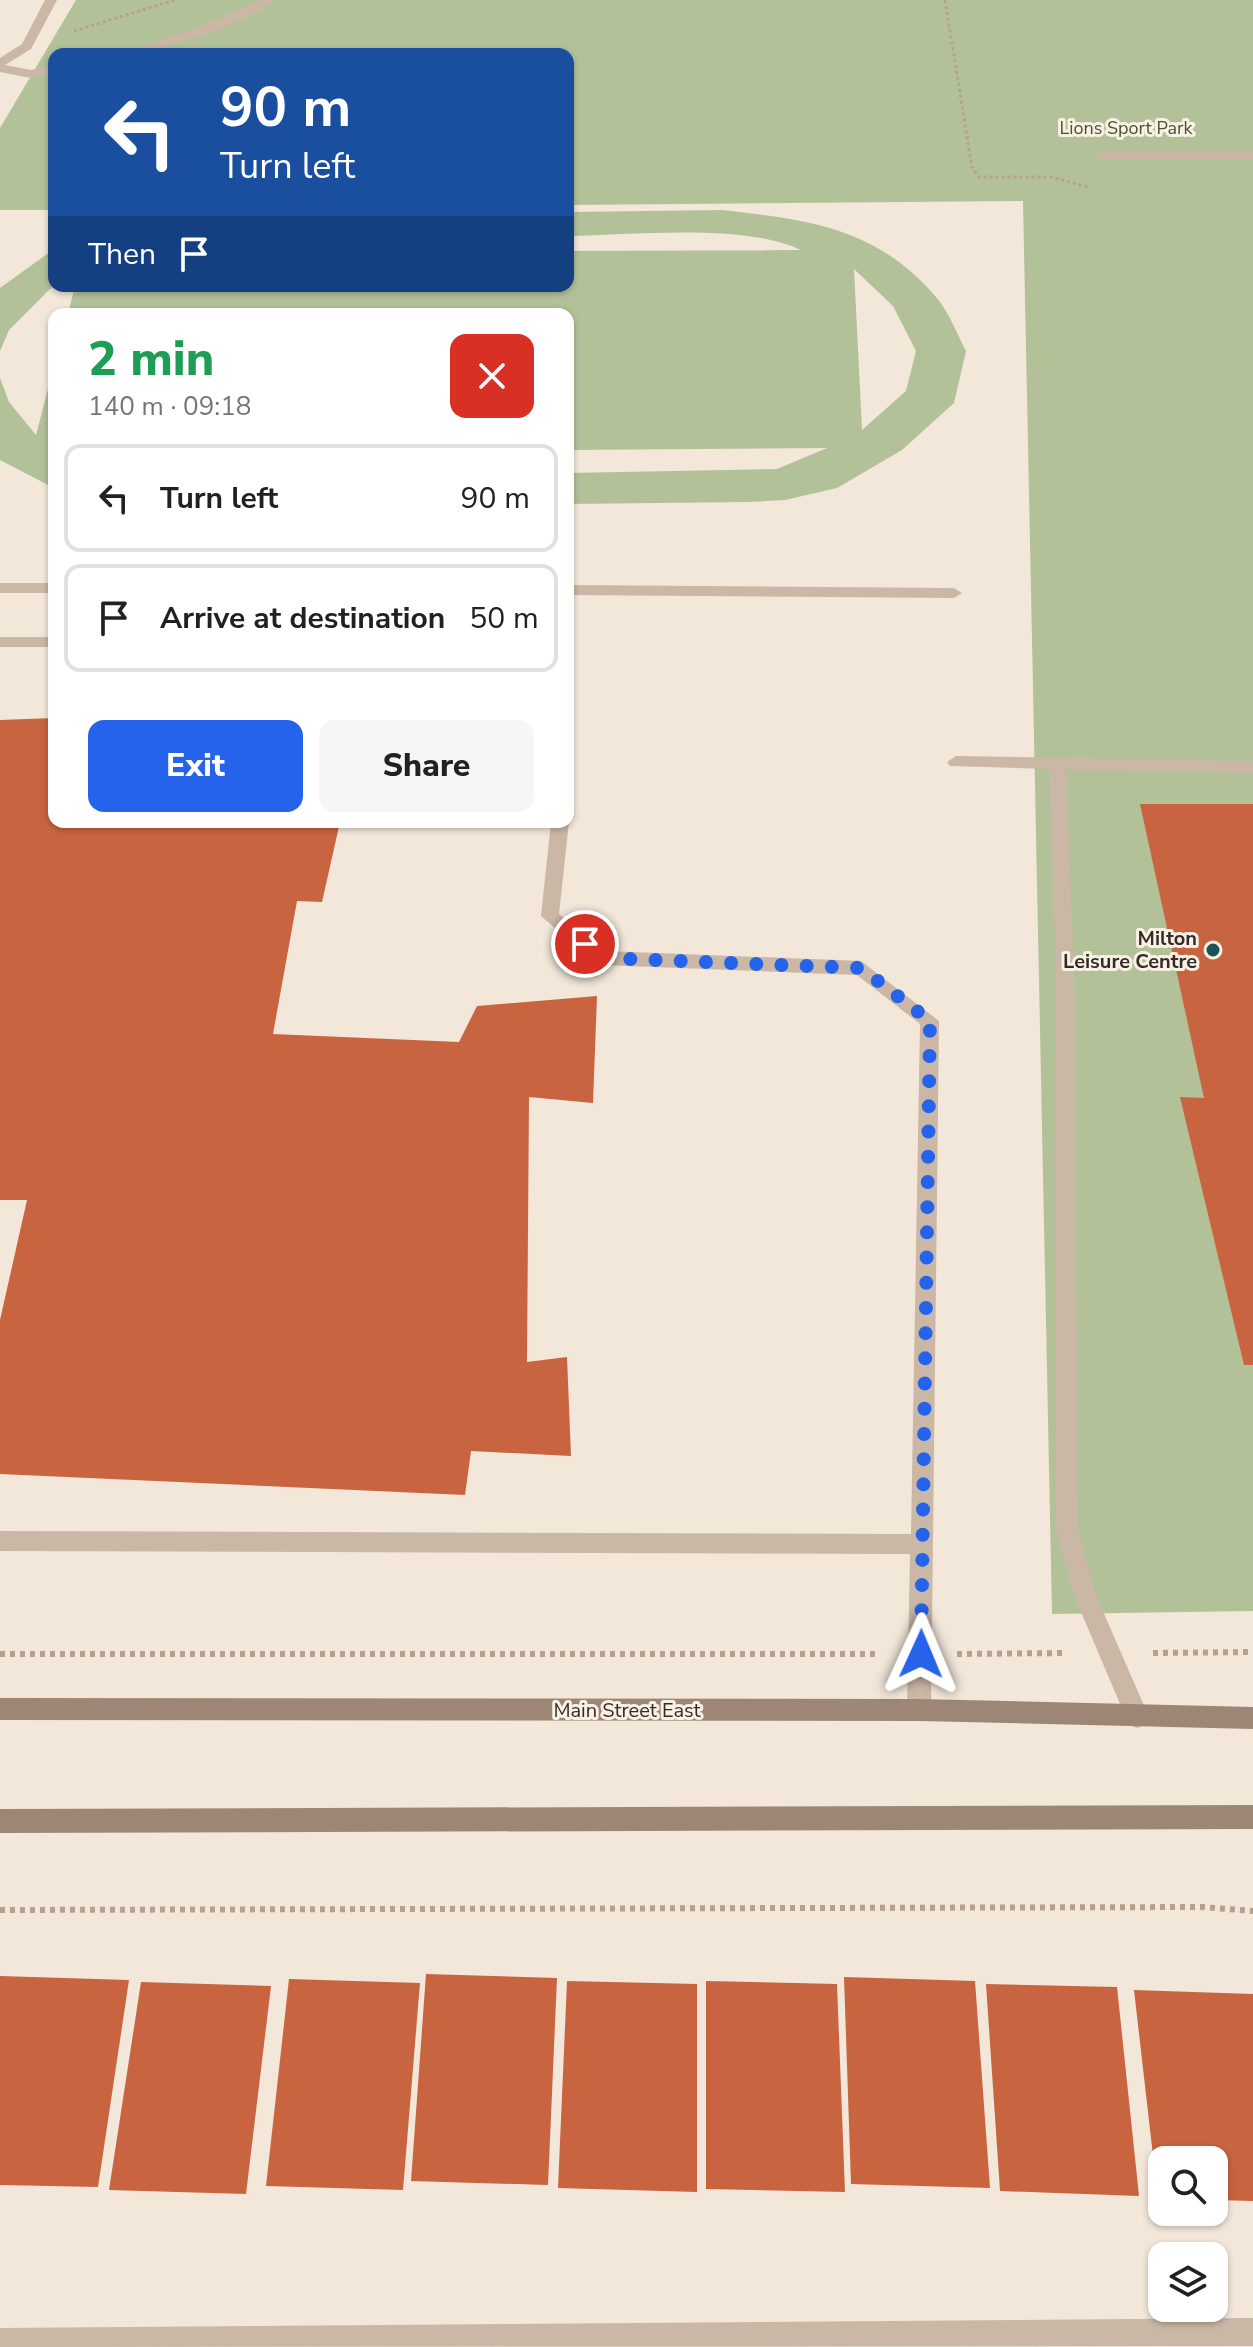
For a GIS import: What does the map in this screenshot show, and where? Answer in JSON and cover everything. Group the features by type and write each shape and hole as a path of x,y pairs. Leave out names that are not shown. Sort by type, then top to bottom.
{"main road":[{"name":"Main Street East","path":"0,1709 919,1710 1253,1718"},
{"path":"0,1821 1253,1817"}],"street":[{"path":"0,66 27,46 51,0"},
{"path":"146,48 201,31 270,0"},
{"path":"0,66 31,74 48,70"},
{"path":"1102,155 1253,155"},
{"path":"0,588 48,588"},
{"path":"574,590 954,593"},
{"path":"0,642 48,642"},
{"path":"956,762 1253,767"},
{"path":"1057,766 1065,969 1067,1530 1084,1593 1137,1717"},
{"path":"559,828 550,916 602,958 861,968 930,1021 919,1710"},
{"path":"0,1541 924,1544"},
{"path":"0,2342 580,2342 1253,2332"}],"path":[{"path":"27,46 175,0"},
{"path":"945,0 972,167 979,177 1051,177 1097,190"},
{"path":"0,1654 1253,1652"},
{"path":"0,1910 1202,1907 1253,1911"}],"green space":[{"name":"Lions Sport Park","path":"76,0 1253,0 1253,1611 1052,1614 1023,201 574,205 574,48 48,48 48,210 0,210 0,128"},
{"path":"723,210 812,223 865,241 913,274 936,297 949,316 966,351 954,403 902,450 837,488 785,500 574,504 574,473 777,469 827,448 574,450 574,308 70,308 74,292 574,292 574,251 801,250 750,236 655,233 574,236 574,212","holes":["854,269 893,306 916,351 906,391 862,430"]},
{"path":"48,253 48,291 9,330 0,351 0,288"},
{"path":"0,378 9,402 36,435 48,389 48,485 0,460"}],"building":[{"path":"48,718 48,828 339,828 322,902 297,901 273,1034 459,1042 477,1006 597,996 593,1103 529,1097 527,1362 567,1357 571,1456 471,1451 465,1495 0,1474 0,1320 27,1200 0,1200 0,720"},
{"name":"Milton Leisure Centre","path":"1140,804 1253,804 1253,1365 1244,1365 1180,1097 1204,1098"},
{"path":"426,1974 557,1978 548,2185 411,2181"},
{"path":"0,1976 129,1980 98,2187 0,2185"},
{"path":"844,1977 975,1981 990,2188 851,2184"},
{"path":"289,1979 420,1983 403,2190 266,2186"},
{"path":"567,1981 697,1984 697,2192 558,2188"},
{"path":"706,1981 837,1984 845,2192 706,2189"},
{"path":"141,1982 271,1986 246,2194 109,2190"},
{"path":"986,1984 1117,1987 1139,2196 1000,2191"},
{"path":"1134,1990 1253,1994 1253,2201 1228,2200 1228,2146 1152,2146"}],"place":[{"name":"Milton Leisure Centre","path":"1213,950"}],"route":[{"path":"585,944 602,958 861,968 930,1021 921,1654"}]}
